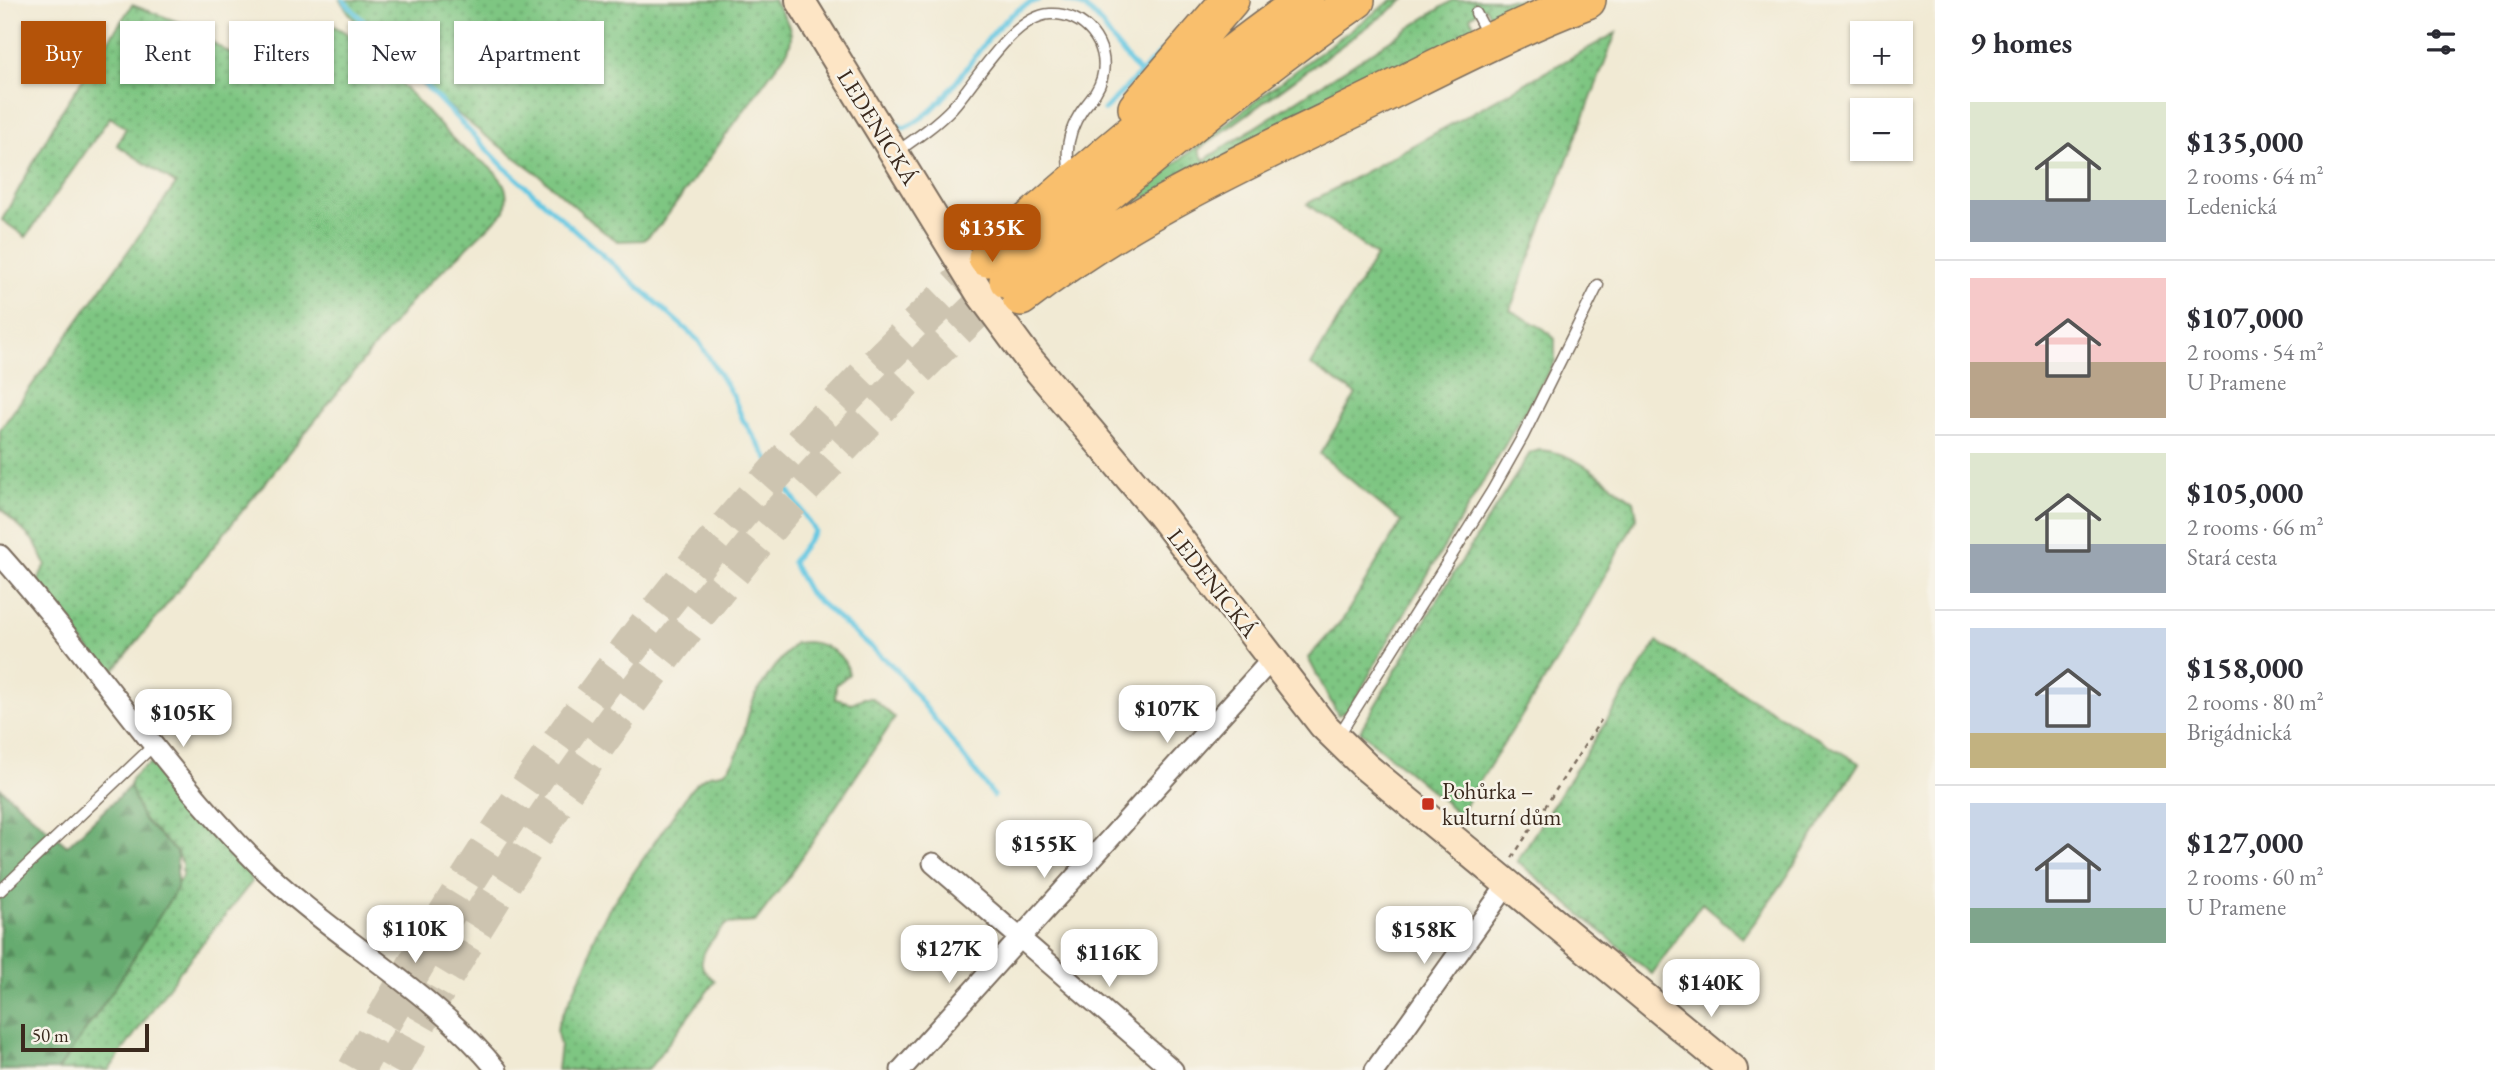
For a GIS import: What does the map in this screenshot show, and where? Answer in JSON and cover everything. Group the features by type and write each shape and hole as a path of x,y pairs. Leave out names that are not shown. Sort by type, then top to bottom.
{"highway":[{"path":"1005,278 1073,182 1230,0"},
{"path":"1073,182 1191,86 1305,0"},
{"path":"1005,278 1217,102 1356,0"},
{"path":"1005,278 1074,257 1133,220 1478,35 1552,0"},
{"path":"1478,35 1587,0"}],"main road":[{"name":"LEDENICKÁ","path":"800,0 980,293 1028,358 1160,514 1323,725 1366,767 1732,1070"}],"street":[{"path":"0,555 25,582 154,745 258,864 298,899 436,1007 472,1040 497,1070"},
{"path":"901,1070 1272,659"},
{"path":"933,863 1173,1070"},
{"path":"1375,1070 1503,882"}],"lane":[{"path":"894,153 942,117 1023,23 1041,15 1063,14 1090,29 1101,46 1104,66 1100,85 1078,116 1070,136 1068,159 1073,182"},
{"path":"1337,739 1492,491 1523,436 1598,285"},
{"path":"0,891 154,745"}],"path":[{"path":"1503,882 1601,720"}],"green space":[{"path":"340,0 774,0 788,24 791,36 788,50 661,224 644,240 618,241 538,174 421,84 440,84 440,21 355,21"},
{"path":"1392,0 1404,0 1198,150 1204,160 1453,0 1529,0 1494,22 1485,7 1470,17 1478,32 1109,216 1249,106"},
{"path":"132,5 176,21 121,21"},
{"path":"120,23 120,84 215,84 215,44 229,53 229,84 334,84 334,27 341,30 348,35 348,84 402,84 457,143 497,175 504,185 507,199 505,211 413,299 110,675 37,586 46,565 35,542 0,508 0,430 176,184 117,145 126,128 110,117 26,237 2,220 61,112 80,84 106,84 106,44"},
{"path":"1616,33 1510,310 1544,329 1555,339 1555,361 1385,646 1350,710 1338,715 1308,658 1343,619 1401,522 1320,454 1356,394 1311,365 1376,256 1307,204"},
{"path":"1540,450 1566,456 1590,469 1634,501 1637,517 1568,643 1459,814 1360,731 1442,592 1530,453"},
{"path":"807,642 833,651 847,667 849,674 836,685 835,699 852,703 863,698 872,698 895,718 786,881 755,922 726,924 709,944 702,962 705,972 715,981 648,1070 557,1070 560,1045 558,1024 590,957 597,930 612,904 692,788 705,777 723,772 731,764 739,749 751,706 759,689 795,643"},
{"path":"1657,642 1859,763 1783,883 1743,938 1702,903 1652,974 1517,861"},
{"path":"153,762 162,767 209,827 250,869 251,883 180,971 109,1070 58,1070 118,983 182,876 182,863 177,853 142,818 130,786 131,779"},
{"path":"130,786 142,818 177,853 177,888 118,983 58,1070 0,1070 0,788 67,846"}],"waterway":[{"path":"343,0 504,167 698,340 733,396 743,420 815,531 792,562 809,593 896,669 994,796"},
{"path":"888,120 904,128 924,116 957,81 1001,24 1019,9 1038,0"},
{"path":"1062,0 1081,6 1094,15 1140,73"},
{"path":"1104,110 1162,51"}],"tunnel":[{"path":"356,1070 446,914 495,838 598,690 652,619 709,549 821,423 987,258"},
{"path":"392,1070 465,943 544,820 586,759 675,642 774,521 818,472 898,388 1007,281"}],"place":[{"name":"Pohůrka – kulturní dům","path":"1428,804"}]}
